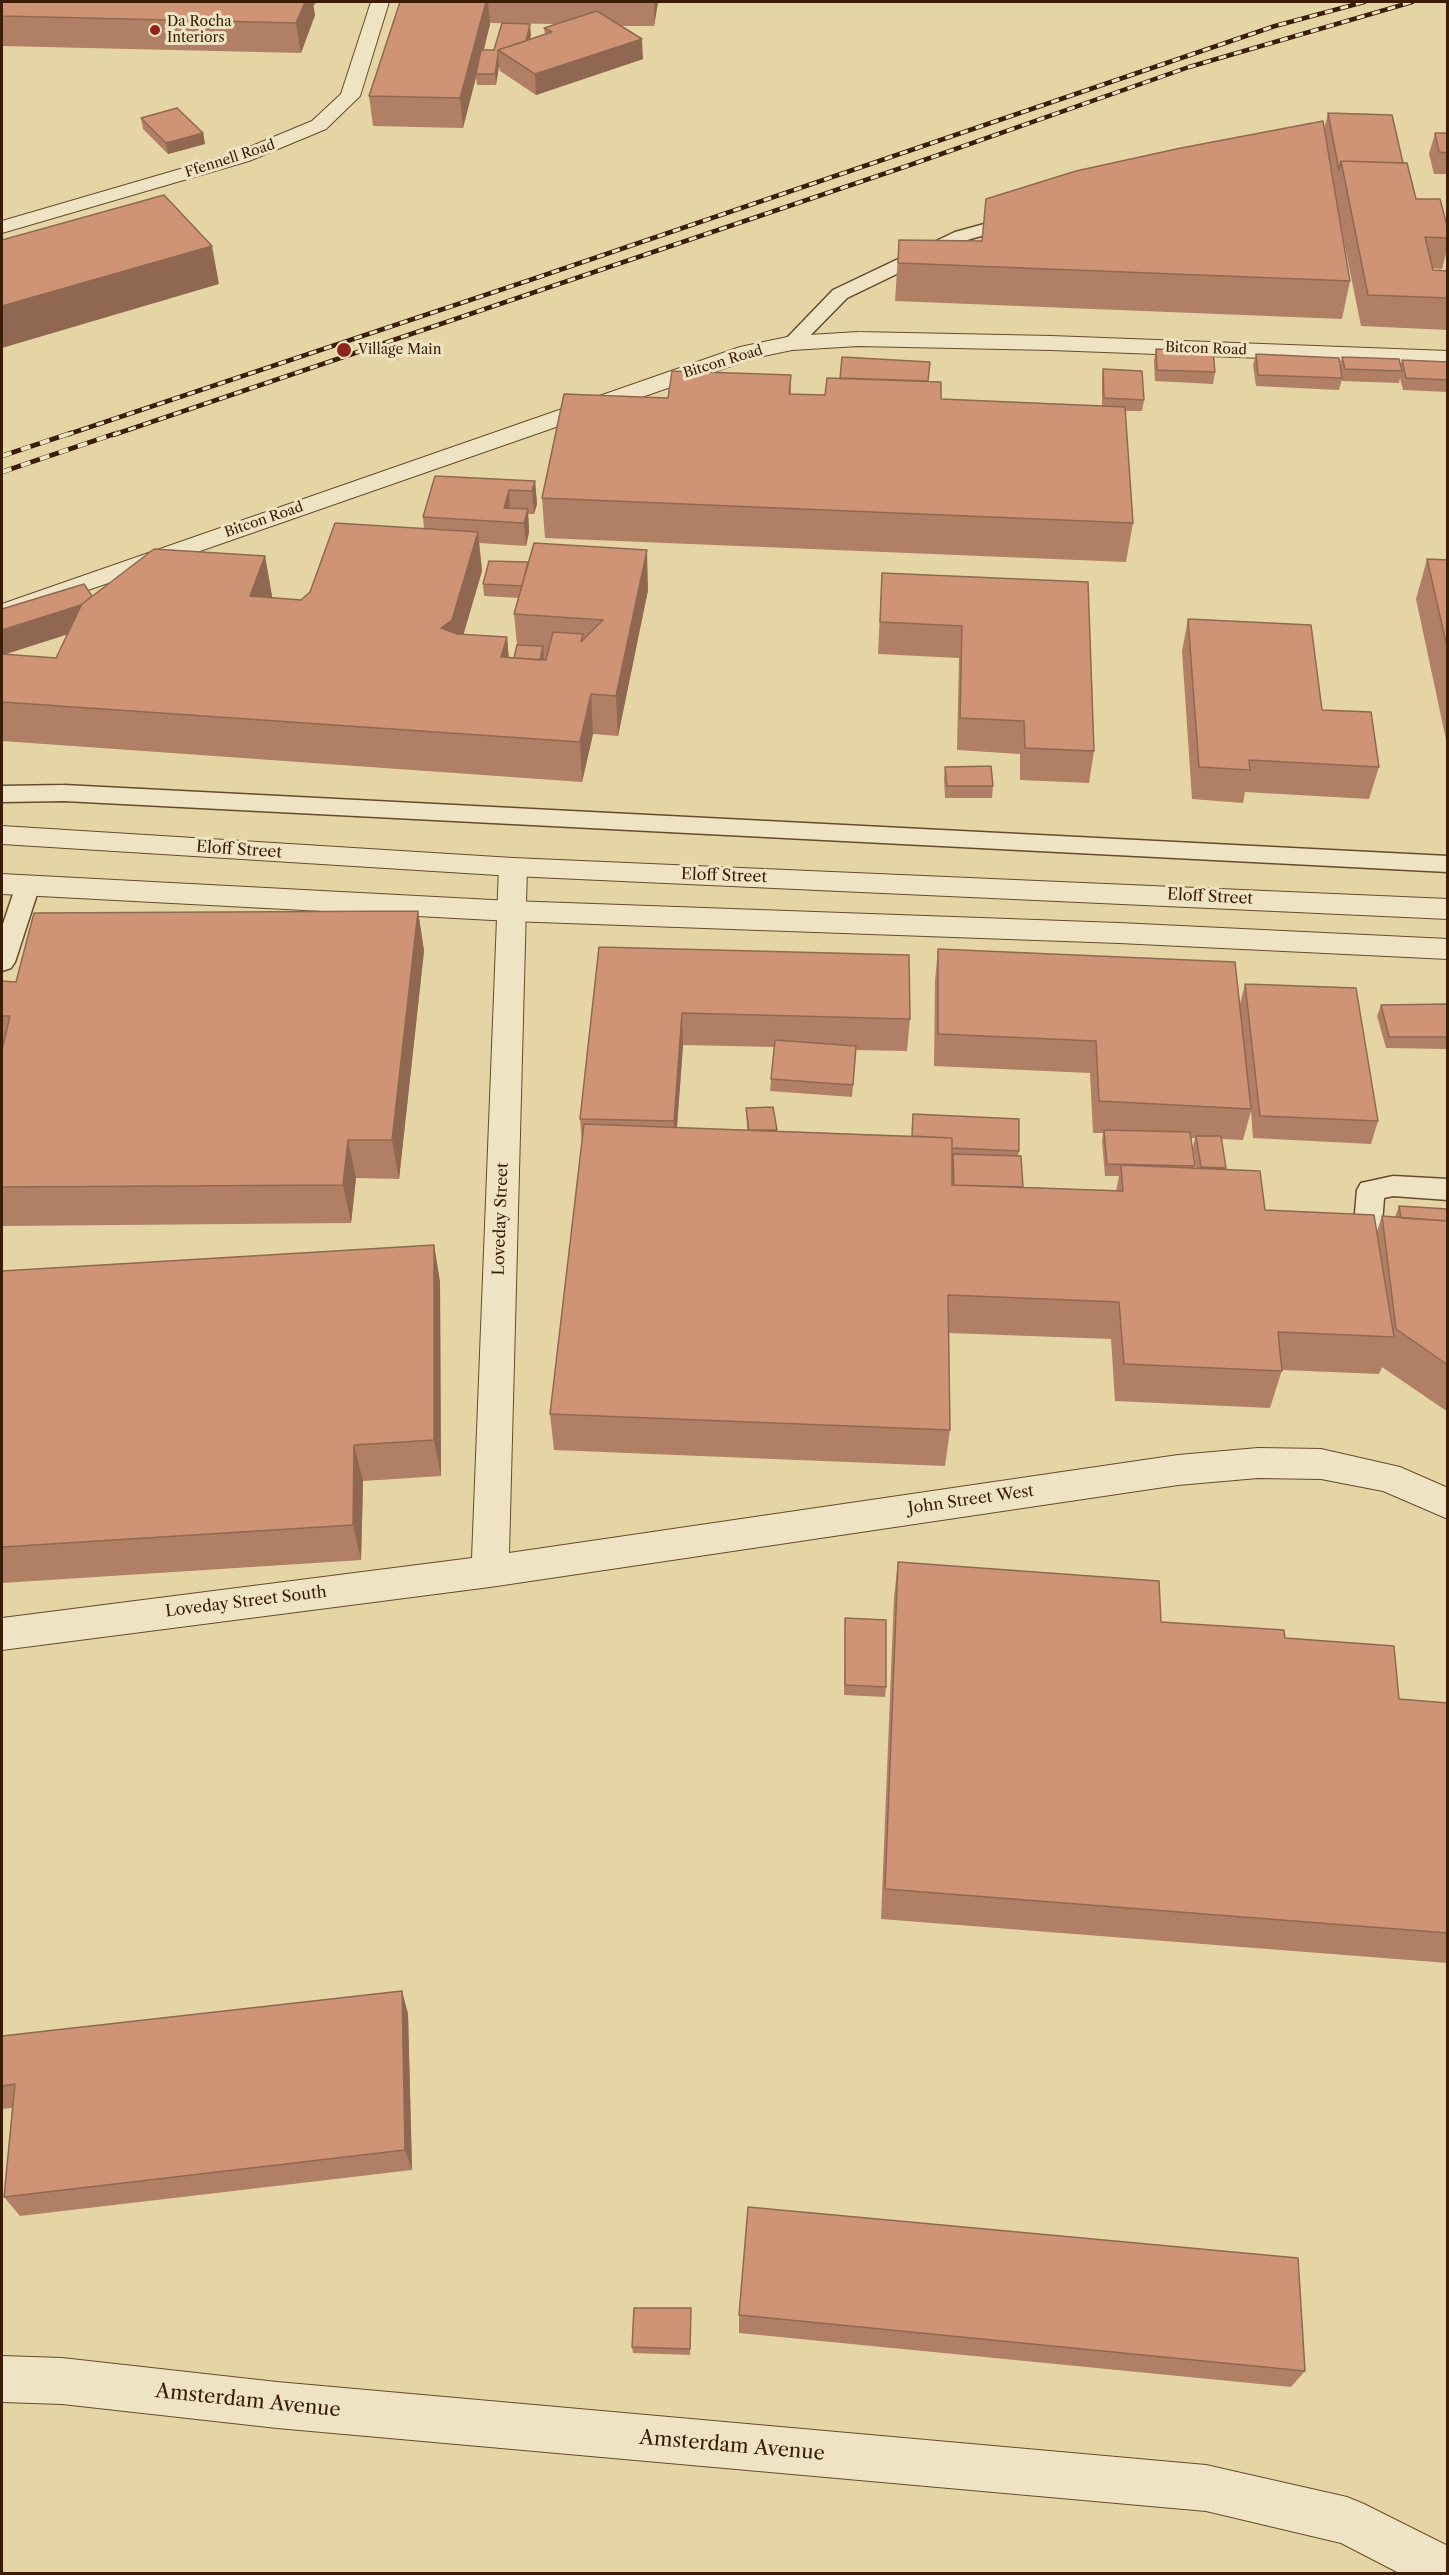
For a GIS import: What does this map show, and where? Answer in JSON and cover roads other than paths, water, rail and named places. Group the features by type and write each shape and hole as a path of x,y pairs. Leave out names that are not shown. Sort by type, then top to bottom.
{"street":[{"name":"Ffennell Road","path":"2,227 242,157 319,125 350,96 381,2"},
{"name":"Bitcon Road","path":"2,612 748,352 792,343 858,339 1039,343 1448,358"},
{"name":"Eloff Street","path":"2,835 513,867 1448,909"},
{"name":"Loveday Street","path":"490,1571 513,867"},
{"path":"15,884 511,912 1131,934 1448,949"},
{"name":"John Street West","path":"490,1571 1178,1470 1258,1463 1321,1464 1388,1477 1448,1504"},
{"name":"Loveday Street South","path":"2,1634 490,1571"},
{"name":"Amsterdam Avenue","path":"2,2379 63,2381 277,2405 1206,2488 1347,2521 1448,2572"}],"lane":[{"path":"792,343 840,294 961,236 1038,214"},
{"path":"2,794 63,793 1448,864"},
{"path":"2,962 15,884"},
{"path":"1367,1236 1371,1190 1393,1186 1448,1190"}],"railway":[{"path":"66,435 533,279 1275,26 1364,2"},
{"path":"113,435 907,166 1189,67 1412,2"},
{"path":"2,456 71,433"},
{"path":"2,472 117,433"}],"place":[{"name":"Da Rocha Interiors","path":"155,30"},
{"name":"Village Main","path":"344,350"}]}
